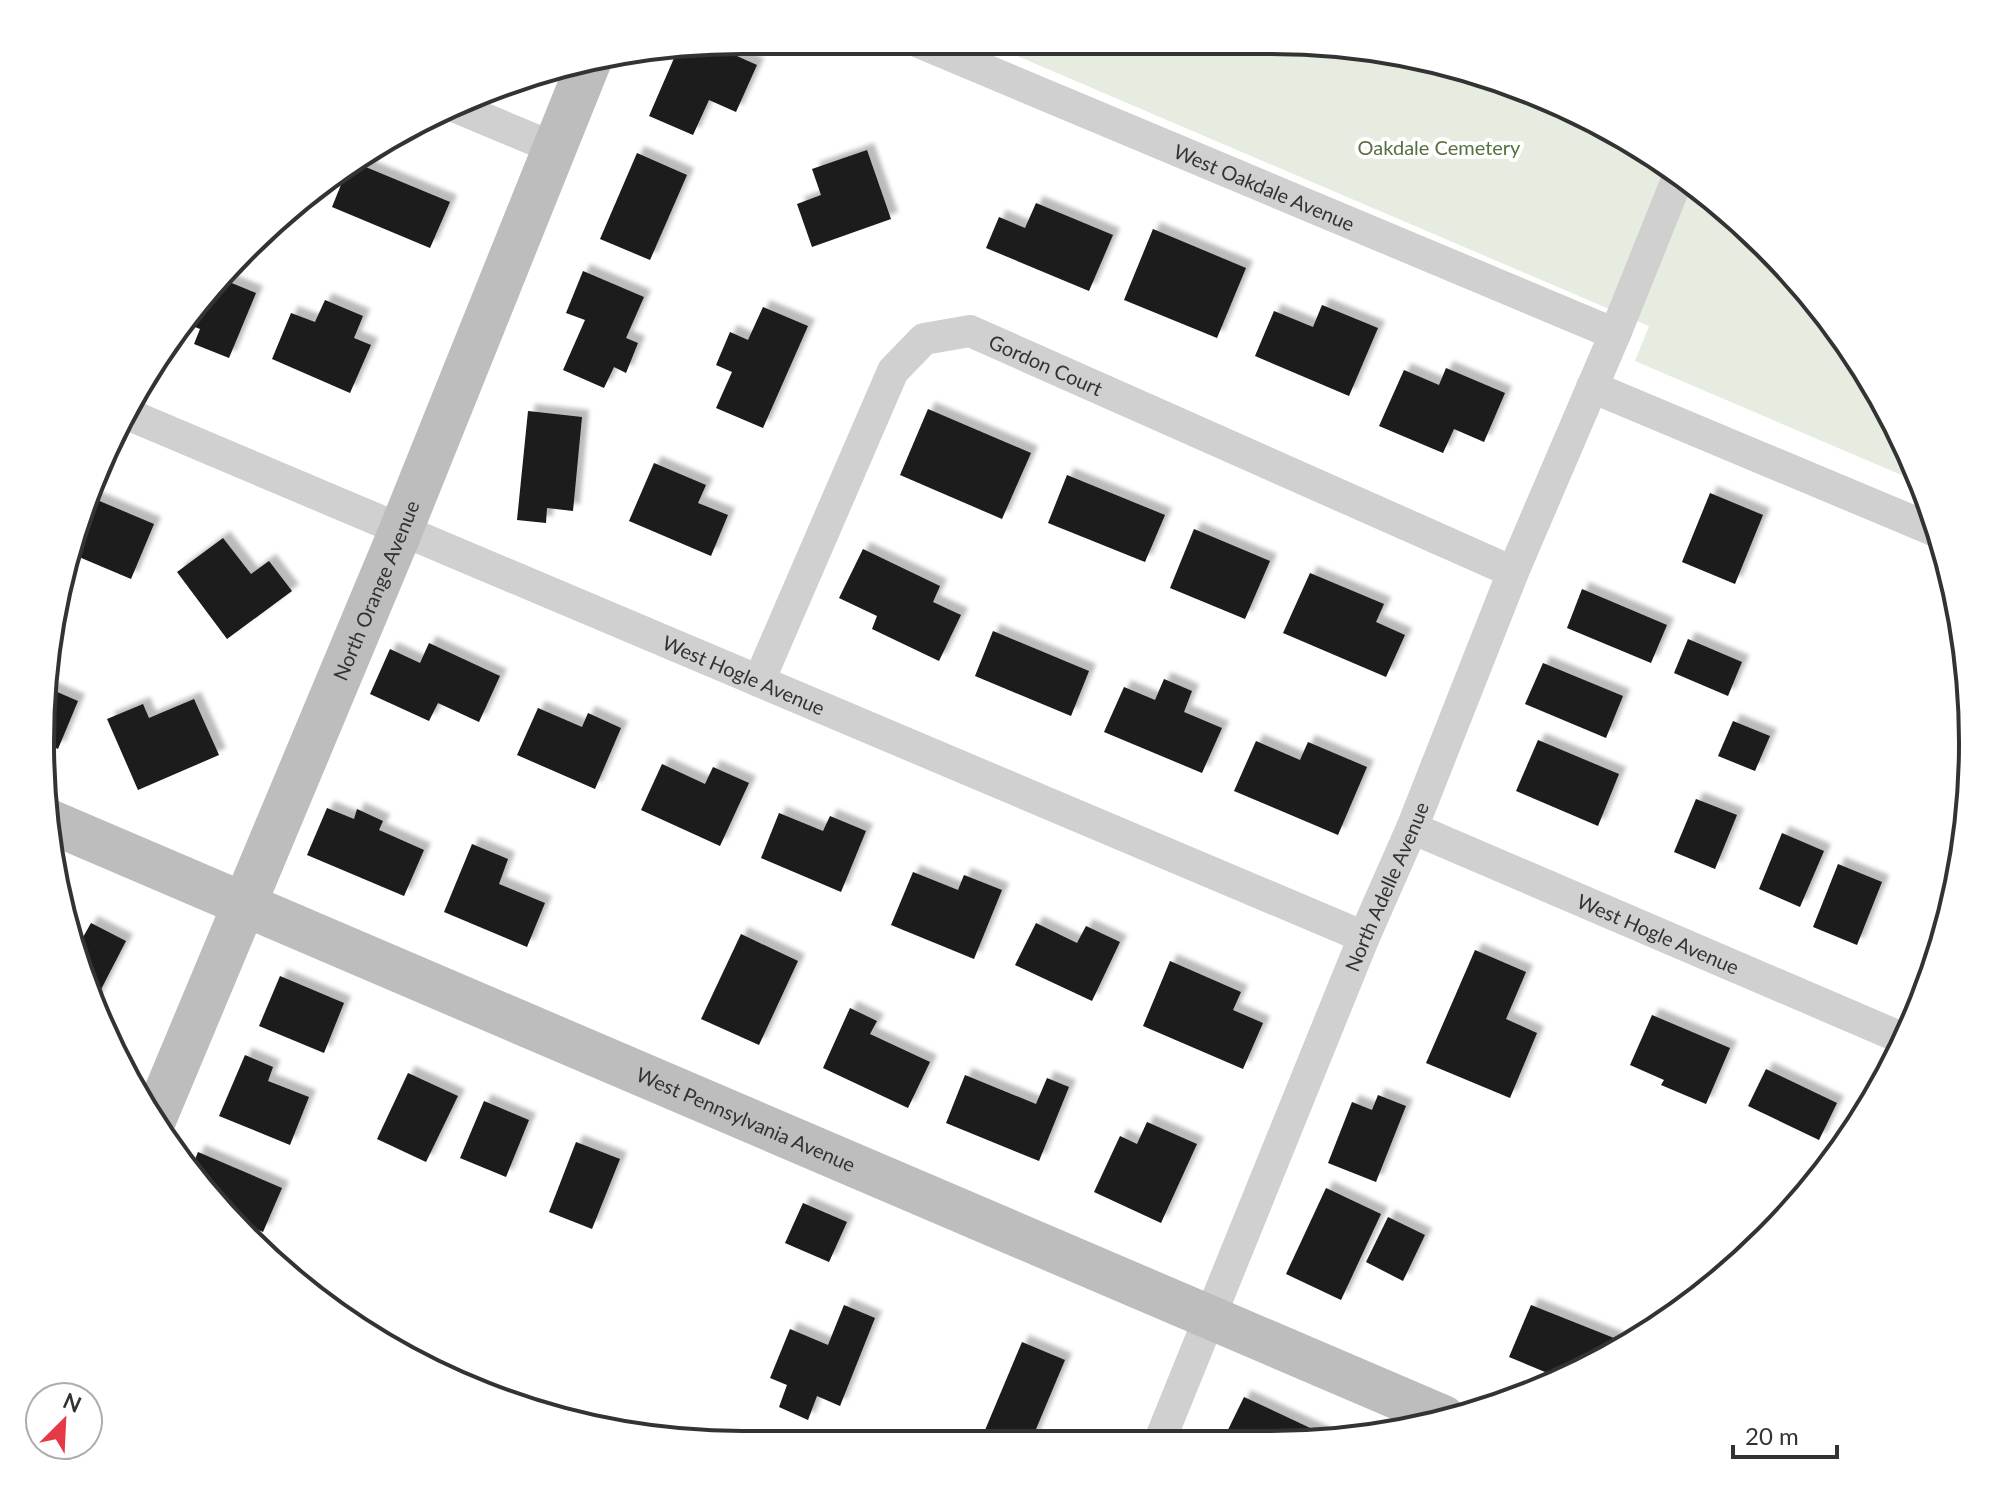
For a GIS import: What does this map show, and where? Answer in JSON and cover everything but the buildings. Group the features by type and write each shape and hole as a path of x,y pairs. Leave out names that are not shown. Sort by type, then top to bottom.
{"street":[{"name":"West Oakdale Avenue","path":"947,54 1615,334"},
{"name":"North Orange Avenue","path":"159,1108 401,530 585,72"},
{"path":"467,112 554,148"},
{"name":"North Adelle Avenue","path":"1164,1431 1364,937 1412,828 1513,572 1675,185"},
{"name":"Gordon Court","path":"759,681 893,371 924,339 970,331 1513,572"},
{"path":"1592,387 1924,526"},
{"name":"West Hogle Avenue","path":"136,418 1364,937"},
{"name":"West Pennsylvania Avenue","path":"59,825 1431,1412"},
{"name":"West Hogle Avenue","path":"1412,828 1894,1035"}],"green space":[{"name":"Oakdale Cemetery","path":"1012,54 1270,54 1360,60 1449,77 1534,106 1575,125 1615,146 1690,196 1757,256 1817,323 1843,360 1867,398 1906,477 1635,361 1649,326"}]}
